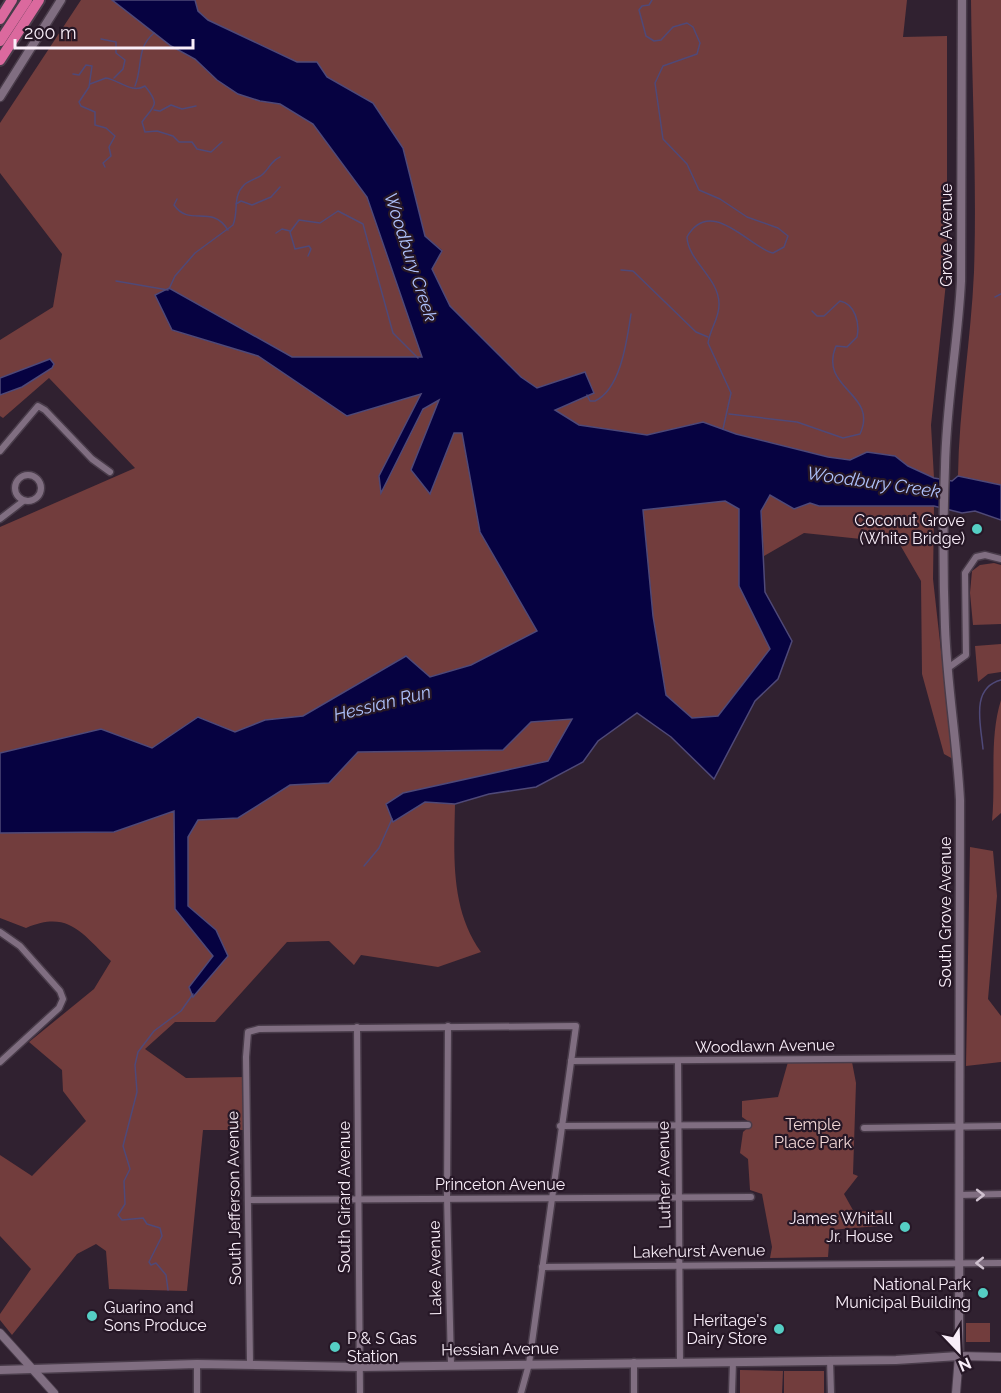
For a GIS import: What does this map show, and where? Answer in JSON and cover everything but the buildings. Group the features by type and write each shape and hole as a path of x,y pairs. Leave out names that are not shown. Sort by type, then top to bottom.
{"highway":[{"path":"0,19 12,0"},
{"path":"0,41 27,0"},
{"path":"0,60 39,0"}],"main road":[{"path":"0,97 61,0"},
{"name":"Grove Avenue","path":"945,469 946,424 960,320 962,281 962,0"},
{"name":"South Grove Avenue","path":"945,469 945,628 957,742 960,800 959,1356"},
{"name":"Hessian Avenue","path":"0,1370 197,1364 359,1367 733,1362 959,1356"}],"street":[{"path":"0,451 38,406 45,410 92,459 110,472"},
{"path":"0,519 22,502 30,502 42,489 39,480 28,474 15,483 22,502"},
{"path":"948,668 966,655 965,573 976,557 985,555 1001,559"},
{"path":"0,1062 59,1009 63,999 60,991 20,946 1,933"},
{"name":"Lake Avenue","path":"448,1026 447,1197 451,1365"},
{"path":"357,1028 576,1026 560,1126 529,1364 520,1393"},
{"name":"South Jefferson Avenue","path":"250,1364 246,1057 249,1032 259,1029 357,1028"},
{"name":"South Girard Avenue","path":"357,1028 360,1393"},
{"name":"Woodlawn Avenue","path":"571,1061 959,1058"},
{"name":"Luther Avenue","path":"678,1061 680,1361"},
{"path":"560,1126 748,1125"},
{"path":"864,1128 1001,1126"},
{"path":"959,1195 1001,1194"},
{"name":"Princeton Avenue","path":"249,1200 357,1201 447,1197 751,1197"},
{"name":"Lakehurst Avenue","path":"542,1267 678,1264 1001,1263"},
{"path":"0,1332 54,1393"},
{"path":"956,1393 959,1356"},
{"name":"Hessian Avenue","path":"959,1356 1001,1357"},
{"path":"830,1360 831,1393"},
{"path":"634,1362 634,1393"},
{"path":"732,1393 733,1362"},
{"path":"197,1364 197,1393"}],"green space":[{"path":"81,0 112,0 171,46 195,59 217,80 260,101 279,104 313,123 367,197 422,357 292,357 170,289 155,295 172,330 258,356 347,415 422,394 379,476 382,491 423,409 439,399 430,494 454,433 462,433 480,532 537,631 471,665 429,677 405,656 303,716 265,720 235,732 198,717 152,748 101,729 0,753 0,527 135,468 49,378 3,418 0,416 0,340 53,307 62,254 0,173 0,123"},
{"path":"195,0 907,0 903,37 947,36 947,273 931,425 934,478 908,466 895,456 867,452 850,460 828,457 736,434 703,422 647,435 580,425 554,410 594,393 585,372 537,388 521,377 450,306 432,269 442,250 425,236 403,148 373,103 327,77 317,63 297,62 208,20 198,11"},
{"path":"971,0 1001,0 1001,485 958,476 975,238"},
{"path":"770,494 794,509 810,503 819,506 934,506 933,579 953,759 944,754 922,674 921,581 899,543 804,533 764,556 761,511"},
{"path":"725,501 739,509 739,586 770,649 718,716 692,718 666,695 653,616 643,510"},
{"path":"994,563 1001,565 1001,624 973,625 970,593 972,571 980,565"},
{"path":"1001,644 1001,672 988,674 978,682 975,646"},
{"path":"1001,700 1001,813 992,821 995,729"},
{"path":"573,719 548,761 403,793 393,822 425,802 455,804 454,843 459,900 471,935 481,952 438,967 361,955 354,965 329,941 287,942 215,1022 175,1022 145,1049 186,1078 246,1077 250,1130 203,1130 187,1291 109,1289 106,1251 96,1244 77,1254 12,1335 0,1320 0,1314 31,1269 0,1236 0,1155 32,1176 86,1121 63,1091 62,1070 29,1042 94,989 111,961 82,934 64,923 41,923 26,928 0,918 0,833 114,832 174,811 175,909 213,956 189,987 228,956 216,930 188,906 188,837 198,820 238,817 290,785 329,783 358,752 503,750 531,722"},
{"path":"970,847 993,851 997,896 988,999 1001,1016 1001,1062 966,1066"},
{"name":"Temple Place Park","path":"788,1062 852,1062 856,1083 853,1174 858,1176 844,1194 854,1212 883,1210 879,1226 830,1230 828,1257 770,1258 772,1247 762,1194 750,1190 748,1159 740,1153 743,1132 752,1124 742,1117 742,1101 778,1097"},
{"path":"966,1323 990,1323 990,1342 966,1342"},
{"path":"740,1370 783,1371 782,1393 740,1393"},
{"path":"784,1371 824,1371 824,1393 784,1393"}],"water":[{"path":"112,0 195,0 198,11 208,20 297,62 317,62 327,77 373,103 403,148 425,236 442,251 432,269 450,306 521,377 537,388 585,372 594,393 555,410 579,425 647,435 703,422 736,434 828,457 850,460 867,452 895,456 908,466 934,478 952,481 958,476 1001,485 1001,520 975,511 962,513 934,506 819,506 810,503 794,509 770,495 761,511 765,592 792,641 778,679 755,701 714,779 671,737 637,713 598,741 583,762 536,787 489,794 455,804 425,802 393,822 386,804 403,793 548,761 572,719 531,722 503,750 358,752 329,783 290,785 238,818 198,820 188,837 188,906 216,930 228,956 193,997 189,987 213,956 175,909 174,811 114,832 0,833 0,753 101,729 152,748 198,717 235,732 265,720 303,716 406,656 430,677 471,665 537,631 480,532 462,433 454,433 430,494 411,470 439,400 423,409 381,493 379,476 421,394 347,416 258,356 172,330 155,295 169,288 292,357 422,357 367,197 313,124 280,104 238,94 217,80 195,59 171,46","holes":["725,501 739,509 739,586 770,649 718,716 692,718 666,695 653,616 643,510"]},
{"path":"50,359 54,364 52,368 22,387 0,395 0,378"}],"waterway":[{"path":"652,0 649,5 642,6 639,10 646,36 654,41 661,40 673,27 687,23 693,27 700,43 697,54 663,66 655,83 663,139 687,164 699,190 720,199 747,217 778,228 788,236 784,247 773,253 719,223 707,221 697,225 687,237 692,254 714,285 719,303 708,343 731,393 723,429"},
{"path":"135,86 142,51 154,33"},
{"path":"101,39 116,42 116,53 125,60 123,69 114,78"},
{"path":"73,74 79,75 86,65 92,66 89,87 79,102 81,106 95,112 95,125 106,128 115,136 109,147 111,156 103,163 105,167"},
{"path":"90,84 106,78 130,88 145,86 154,102 142,122 145,132 157,131 173,136 179,142 192,142 197,149 211,152 222,142"},
{"path":"154,110 160,111 171,105 182,109 196,106"},
{"path":"169,289 175,276 195,253 233,225 238,194 244,185 262,175 280,157"},
{"path":"236,204 241,201 252,205 271,197 280,187"},
{"path":"177,199 174,205 180,212 215,218 228,230"},
{"path":"308,256 311,249 309,246 295,249 290,232 299,220 320,223 338,211 363,224 393,333 418,358"},
{"path":"276,233 282,229 290,231"},
{"path":"621,270 633,271 696,332 708,337"},
{"path":"116,281 168,290"},
{"path":"995,297 1001,294"},
{"path":"729,414 797,422 843,438 860,434 864,420 862,409 835,372 833,360 836,346 847,347 857,337 858,326 855,315 849,306 840,301 824,316 817,316 812,311"},
{"path":"587,395 590,401 595,401 604,395 617,375 631,314"},
{"path":"983,749 981,699 991,684 1001,680"},
{"path":"364,866 379,848 392,819"},
{"path":"168,1290 166,1275 156,1263 151,1265 149,1262 162,1236 160,1228 147,1224 143,1218 122,1220 118,1215 125,1204 124,1181 130,1169 123,1146 137,1092 135,1065 138,1052 154,1031 181,1011 193,994"}],"place":[{"name":"Coconut Grove (White Bridge)","path":"977,529"},
{"name":"James Whitall Jr. House","path":"905,1227"},
{"name":"National Park Municipal Building","path":"983,1293"},
{"name":"Guarino and Sons Produce","path":"92,1316"},
{"name":"Heritage's Dairy Store","path":"779,1329"},
{"name":"P & S Gas Station","path":"335,1347"}],"water label":[{"name":"Woodbury Creek","path":"411,257"},
{"name":"Woodbury Creek","path":"874,482"},
{"name":"Hessian Run","path":"382,703"}]}
